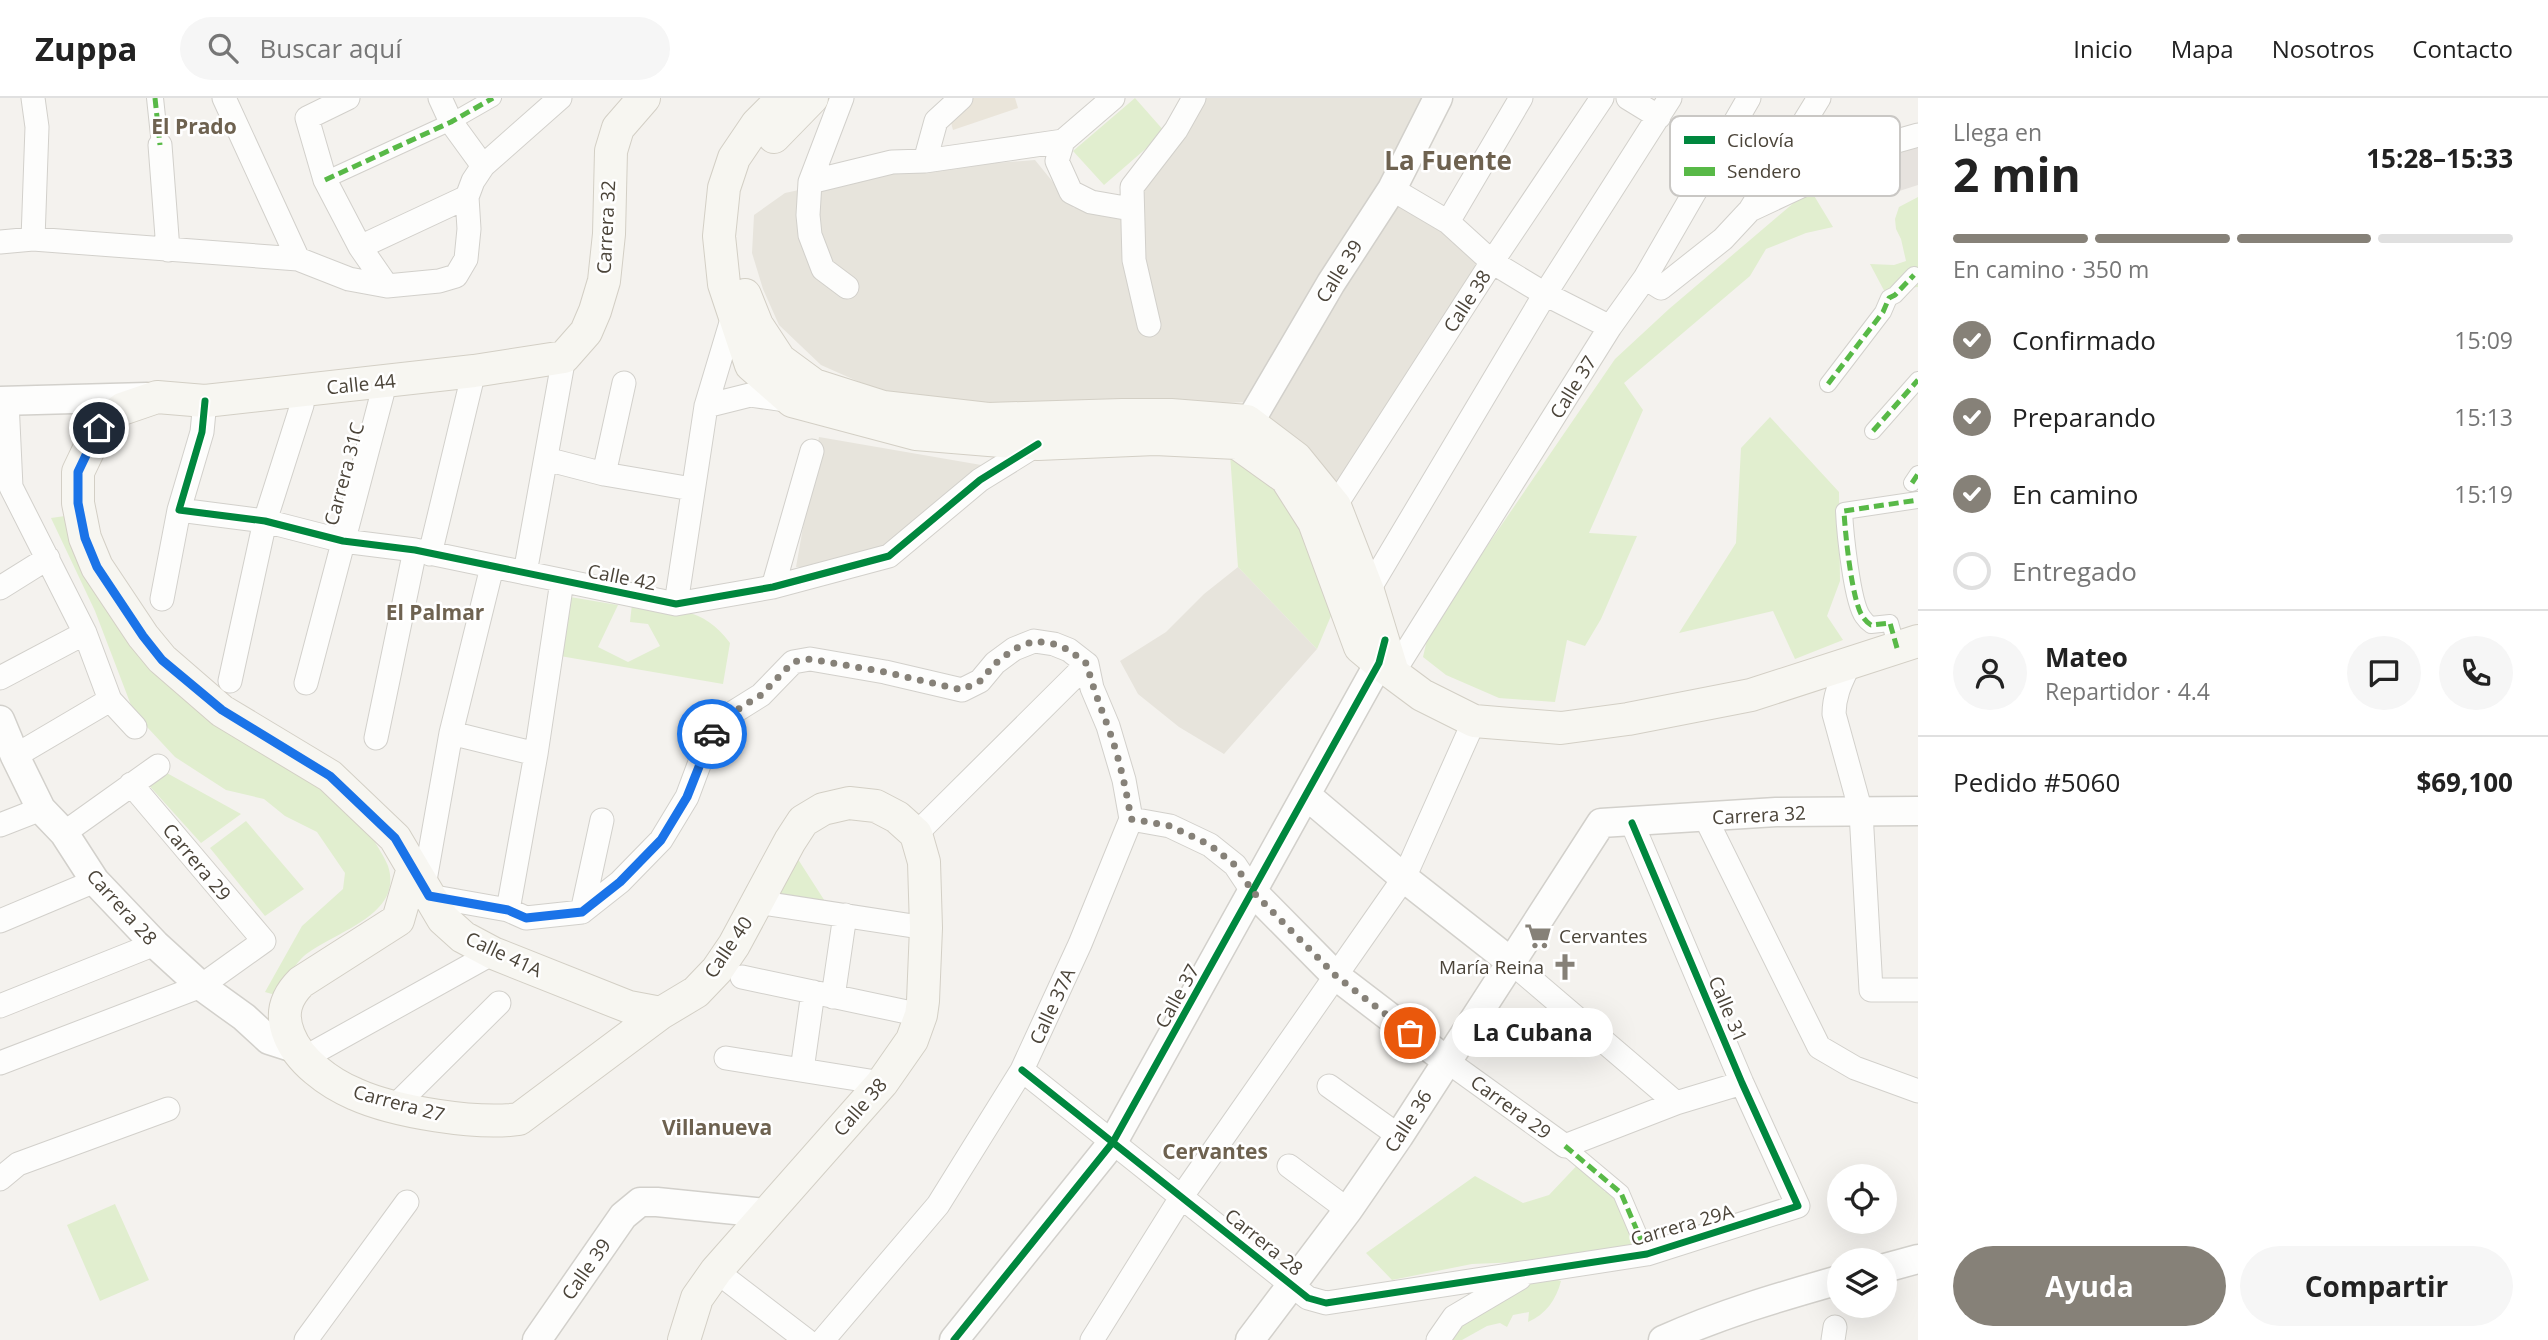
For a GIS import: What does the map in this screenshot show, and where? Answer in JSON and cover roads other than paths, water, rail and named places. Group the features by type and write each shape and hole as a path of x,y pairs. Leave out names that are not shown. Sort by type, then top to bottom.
{"main road":[{"name":"Carrera 32","path":"564,357 586,332 604,281 609,234 611,151 618,128 644,98"},
{"path":"783,98 757,124 734,158 724,188 719,236 720,263 733,316 751,365 792,401 916,434 1038,444 1242,432"},
{"path":"812,98 755,157 739,193 735,220 740,282 752,314 780,360 814,385 883,407 988,419 1171,415 1242,432 1296,458 1335,506 1368,591 1385,659"},
{"name":"Calle 44","path":"78,472 99,428 122,410 157,397 205,401 474,371 564,357"},
{"path":"1242,432 1286,478 1314,522 1360,647 1385,659 1422,695 1474,721 1561,728 1628,719 1751,695 1907,645"},
{"name":"Calle 41A","path":"78,472 78,503 85,538 97,567 162,660 222,710 330,776 395,838 427,892 463,937 632,1020 661,1013"},
{"name":"Calle 40","path":"661,1013 696,992 717,970 734,945 803,821 823,809 849,803 876,806 897,817 916,834"},
{"name":"Calle 38","path":"684,1340 697,1298 716,1271 882,1083 912,1040 921,1015 926,928 924,862 916,834"},
{"path":"398,919 425,916 427,892"},
{"path":"299,1053 286,1029 284,1008 291,992 301,982 398,919 427,892"},
{"name":"Carrera 27","path":"299,1053 331,1081 356,1095 469,1121 498,1122 519,1119 632,1020"}],"street":[{"path":"33,98 37,127 33,239"},
{"path":"155,98 168,250"},
{"path":"224,98 298,258"},
{"path":"348,98 306,118 325,180 360,247 387,286"},
{"path":"440,98 451,122 483,166"},
{"path":"325,180 451,122 494,98"},
{"path":"0,242 33,239 298,258 349,279 387,286 439,281 456,276 466,259 469,229 467,197 472,181 483,166 560,98"},
{"path":"842,98 810,182 808,215 810,235 823,269 847,287"},
{"path":"925,161 936,121 961,98"},
{"path":"810,182 892,163 925,161 1063,141 1113,98"},
{"path":"1149,326 1133,260 1132,187 1176,130 1194,98"},
{"name":"Calle 39","path":"1242,432 1331,283 1392,188 1438,98"},
{"path":"1448,222 1521,98"},
{"name":"Calle 38","path":"1335,506 1492,261 1602,98"},
{"path":"1368,591 1545,294 1664,107 1628,98"},
{"name":"Calle 37","path":"1739,116 1748,98"},
{"path":"1808,116 1819,98"},
{"path":"1900,140 1918,135"},
{"path":"1063,141 1057,161 1071,192 1091,202 1132,209"},
{"path":"1392,188 1448,222 1492,261 1545,294 1610,327"},
{"name":"Calle 37","path":"954,1340 1113,1142 1306,795 1385,659 1610,327 1653,283 1698,196"},
{"path":"1653,283 1723,239 1750,210 1759,196"},
{"path":"1750,210 1780,196"},
{"path":"360,247 467,197"},
{"path":"1828,384 1883,312 1889,298 1914,275"},
{"path":"676,604 706,406 733,316"},
{"path":"525,573 564,357"},
{"path":"376,738 423,552 474,371"},
{"path":"1873,431 1918,380"},
{"path":"604,474 624,383"},
{"path":"706,406 750,395 792,401"},
{"name":"Carrera 31C","path":"306,683 382,396"},
{"name":"Calle 44","path":"4,401 157,397"},
{"path":"4,401 6,487 48,558 85,634 110,700 135,727"},
{"path":"162,599 181,502 202,432 205,401"},
{"path":"230,681 265,521 302,405"},
{"name":"Calle 42","path":"181,502 343,541 423,552 676,604 774,587 889,556 980,480 1038,444"},
{"path":"774,587 813,451"},
{"path":"546,459 604,474 692,489"},
{"path":"1907,645 1890,623 1871,625 1861,616 1845,543 1844,511 1918,500"},
{"path":"0,587 48,558"},
{"path":"492,567 451,733 427,892 508,910 526,918 582,912 620,882 661,840 687,797 709,738 721,720 761,695 793,662 810,659 885,672 962,690 980,681 996,663 1014,649 1034,641 1069,650 1087,664 1092,688 1108,726 1124,780 1131,819"},
{"path":"508,910 536,754 562,581"},
{"path":"0,678 85,634"},
{"path":"1850,663 1834,701 1834,714 1861,812 1871,990 1918,990"},
{"path":"916,834 1087,664"},
{"path":"5,739 110,700"},
{"path":"1092,1340 1182,1196 1404,878 1474,721"},
{"path":"451,733 536,754"},
{"name":"Carrera 28","path":"5,739 41,809 64,833 95,881 155,944 201,986 244,1017 269,1040 299,1053"},
{"path":"64,833 158,766"},
{"name":"Carrera 29","path":"131,784 264,941 201,986"},
{"path":"1306,795 1404,878 1511,962 1676,1103"},
{"path":"0,825 41,809"},
{"name":"Carrera 32","path":"1601,823 1776,812 1918,811"},
{"path":"1705,817 1819,1047 1855,1068 1918,1091"},
{"name":"Carrera 29","path":"1131,819 1170,826 1210,845 1235,865 1253,892 1336,976 1565,1146"},
{"name":"Calle 37A","path":"823,1340 938,1205 1022,1070 1080,944 1131,819"},
{"path":"582,912 602,820"},
{"name":"Calle 36","path":"1250,1340 1348,1210 1399,1136 1601,823"},
{"name":"Calle 31","path":"1632,823 1742,1083 1798,1206"},
{"path":"0,920 95,881"},
{"path":"757,902 926,928"},
{"path":"802,1070 845,915"},
{"path":"0,1006 155,944"},
{"path":"299,1053 493,953"},
{"path":"742,977 921,1015"},
{"path":"0,1063 201,986"},
{"path":"395,1106 499,1003"},
{"path":"726,1058 882,1083"},
{"name":"Carrera 28","path":"1022,1070 1308,1298 1326,1303 1532,1271"},
{"path":"1647,1254 1621,1193 1565,1146 1676,1103 1742,1083"},
{"path":"1329,1086 1399,1136"},
{"path":"0,1179 18,1164 168,1109"},
{"path":"1289,1166 1348,1210"},
{"path":"306,1340 407,1202"},
{"name":"Calle 39","path":"537,1340 623,1216 639,1202 765,1213"},
{"name":"Carrera 29A","path":"1532,1271 1647,1254 1798,1206"},
{"path":"1897,1265 1918,1259"},
{"path":"716,1271 806,1340"},
{"path":"1438,1340 1454,1317 1532,1271"},
{"path":"1663,1340 1699,1331 1756,1303 1827,1283"}],"place":[{"name":"Cervantes","path":"1538,936"},
{"name":"María Reina","path":"1565,967"},
{"name":"La Cubana","path":"1410,1033"}],"district":[{"name":"El Prado","path":"194,127"},
{"name":"La Fuente","path":"1448,161"},
{"name":"El Palmar","path":"435,613"},
{"name":"Villanueva","path":"717,1128"},
{"name":"Cervantes","path":"1215,1152"}]}
